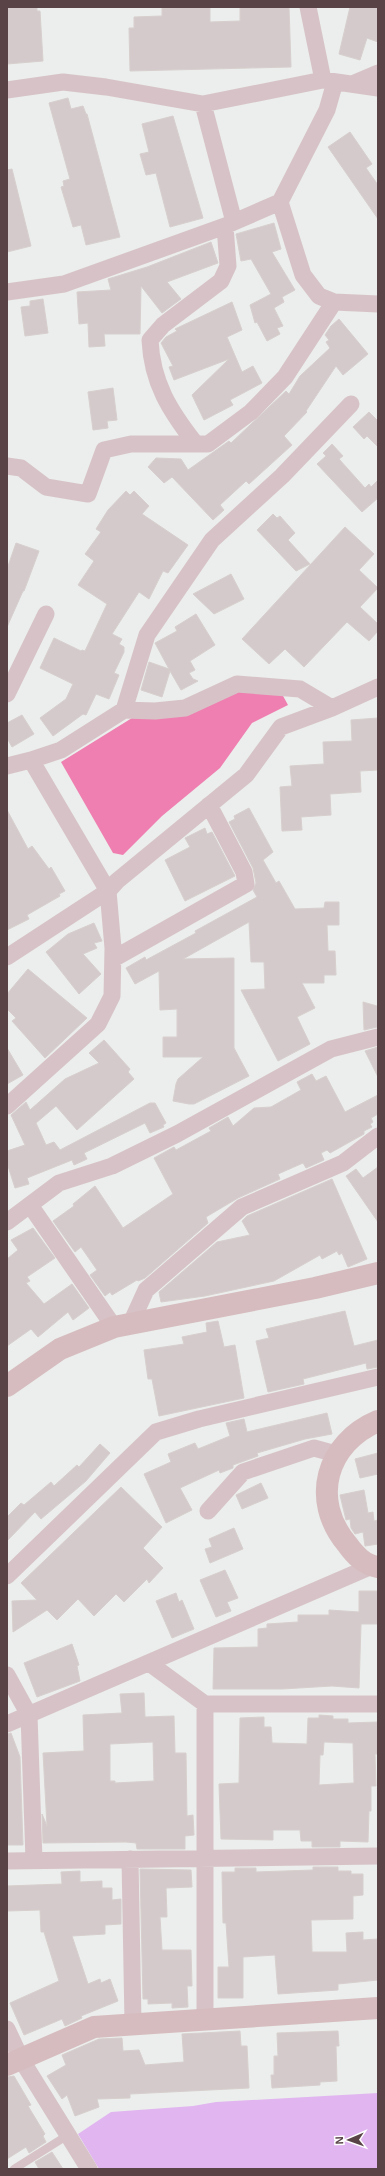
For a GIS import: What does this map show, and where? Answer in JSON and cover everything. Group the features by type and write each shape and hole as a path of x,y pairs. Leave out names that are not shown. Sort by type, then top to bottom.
{"street":[{"path":"7,292 64,284 230,224 280,202 327,110 329,81 308,7"},
{"path":"352,85 378,73"},
{"path":"7,90 63,82 106,87 203,104 329,81 378,88"},
{"path":"195,443 172,413 161,389 151,356 150,340 163,325 221,281 228,266 230,224 203,104"},
{"path":"280,202 303,275 319,296 334,302 378,304"},
{"path":"7,466 21,468 46,487 88,494 104,450 131,444 208,444 252,412 285,377 334,302"},
{"path":"124,710 147,635 212,540 282,476 351,404"},
{"path":"7,694 46,614"},
{"path":"7,766 61,750 124,710 155,711 185,708 237,684 300,689 332,708"},
{"path":"7,957 108,891 117,881 246,775 281,727 332,708 378,687"},
{"path":"7,1106 27,1086 98,1024 112,996 113,959 108,891 31,760"},
{"path":"113,959 246,884 244,872 209,805"},
{"path":"7,1222 59,1183 118,1163 177,1134 331,1049 378,1037"},
{"path":"123,1325 146,1290 242,1207 343,1163 378,1136"},
{"path":"30,1205 123,1325"},
{"path":"7,1386 60,1349 123,1325 314,1288 378,1272"},
{"path":"7,1576 156,1432 199,1419 378,1377"},
{"path":"375,1567 356,1556 335,1531 326,1499 328,1476 336,1454 364,1427 378,1422"},
{"path":"208,1511 243,1472 314,1448 336,1454"},
{"path":"7,1724 375,1567"},
{"path":"149,1663 205,1704 378,1704"},
{"path":"7,1675 29,1715 34,1860"},
{"path":"205,1704 205,2018"},
{"path":"7,1861 378,1856"},
{"path":"130,1859 133,2023"},
{"path":"14,2062 94,2027 205,2018 378,2008"},
{"path":"7,2029 14,2062 68,2135 89,2169"}],"lane":[{"path":"14,2169 68,2135"}],"shaded area":[{"path":"241,690 282,694 288,705 252,723 220,768 162,816 123,855 113,853 61,762 132,718"},
{"path":"378,2093 378,2169 99,2169 78,2134 111,2112 193,2106 216,2102"}],"building":[{"path":"7,7 37,7 37,11 40,11 43,61 7,64"},
{"path":"210,7 210,22 240,21 240,7 289,7 291,67 130,71 129,28 134,28 134,17 162,16 162,8"},
{"path":"350,7 378,7 378,42 367,38 360,60 339,54"},
{"path":"68,98 71,109 83,106 87,114 120,237 86,245 81,225 73,227 61,187 64,186 63,181 70,179 49,103"},
{"path":"173,116 203,218 170,227 156,173 146,175 140,154 149,152 142,124"},
{"path":"350,132 372,164 366,168 378,185 378,219 328,147"},
{"path":"12,169 31,246 7,252 7,170"},
{"path":"274,223 281,249 272,252 295,290 282,297 284,302 274,308 283,326 277,328 280,334 267,341 257,322 255,323 250,305 271,294 251,259 241,261 236,234"},
{"path":"211,242 218,263 167,282 181,299 162,313 141,286 140,334 104,334 105,346 89,347 88,323 79,324 77,292 111,290 108,279 147,267"},
{"path":"43,299 48,333 25,336 21,307 30,306 30,301"},
{"path":"232,302 242,330 227,337 242,372 253,366 262,383 230,400 233,405 204,420 192,395 229,359 174,380 169,367 173,366 161,343 166,337 177,331 175,329"},
{"path":"339,319 368,354 343,375 336,366 306,411 307,412 284,436 292,445 249,484 246,481 220,505 224,510 213,520 172,477 164,483 148,467 156,458 181,459 188,470 229,441 231,443 286,391 289,394 300,376 330,348 326,342 329,340 325,335 331,326"},
{"path":"113,388 117,420 107,421 108,428 93,430 88,392"},
{"path":"369,412 378,421 378,447 367,436 364,439 353,427"},
{"path":"332,444 343,456 339,459 365,488 369,484 371,487 378,480 378,498 362,512 317,464 326,456 323,453"},
{"path":"126,491 130,495 134,491 149,506 142,514 188,545 168,573 163,571 149,599 139,592 112,634 122,639 119,644 124,647 124,652 114,673 119,675 109,699 96,694 86,715 83,714 53,736 40,718 66,699 73,684 40,668 54,638 81,651 85,651 107,604 78,585 94,561 85,554 101,532 96,529 108,510"},
{"path":"273,514 277,518 280,516 295,533 288,540 310,564 296,571 257,530"},
{"path":"345,527 374,554 359,570 378,588 360,607 378,624 378,631 369,641 347,622 304,667 285,649 269,664 242,639"},
{"path":"16,543 39,551 24,591 7,627 7,569"},
{"path":"231,574 244,599 214,614 193,594"},
{"path":"196,614 215,645 190,661 195,670 189,673 193,679 198,681 181,690 170,671 162,697 141,690 149,662 169,669 155,643 177,631 175,627"},
{"path":"22,715 34,734 12,747 7,738 7,723"},
{"path":"378,718 378,770 360,771 361,792 330,794 331,815 301,817 302,830 282,831 280,787 292,786 290,766 324,764 323,742 352,741 351,720"},
{"path":"249,808 273,852 263,860 276,883 279,881 295,909 324,908 325,902 339,902 339,925 327,925 328,951 335,951 336,975 324,975 324,983 302,983 315,1008 297,1017 310,1044 278,1061 241,990 265,989 264,962 251,962 249,922 183,959 234,958 234,1048 249,1076 194,1104 173,1101 178,1079 203,1057 163,1057 163,1037 177,1037 177,1009 160,1010 159,971 135,984 126,968 145,957 146,960 196,933 195,931 257,897 253,890 256,883 253,868 229,822 235,819 234,816"},
{"path":"7,810 28,849 32,846 49,869 51,867 65,891 59,894 60,896 27,915 29,919 7,930"},
{"path":"205,828 207,834 212,832 235,876 185,901 165,860 190,847 185,838"},
{"path":"94,923 102,941 94,943 97,948 83,954 101,974 79,994 46,952 68,934"},
{"path":"28,969 87,1018 45,1058 12,1021 16,1018 7,1009 7,994"},
{"path":"363,1002 377,1006 377,1027 364,1030"},
{"path":"104,1040 130,1069 128,1072 134,1079 77,1130 56,1106 36,1123 46,1145 54,1142 60,1150 150,1103 155,1103 166,1123 163,1125 164,1127 150,1133 145,1123 84,1153 87,1159 74,1165 72,1160 27,1178 29,1184 15,1188 7,1163 7,1151 25,1145 11,1115 26,1102 30,1110 65,1079 99,1063 89,1053"},
{"path":"378,1047 378,1077 365,1051"},
{"path":"7,1048 23,1075 7,1084"},
{"path":"312,1074 316,1081 326,1076 345,1112 378,1095 378,1114 371,1118 373,1122 370,1124 372,1127 364,1131 364,1134 330,1153 327,1150 321,1153 324,1160 306,1168 303,1163 278,1174 280,1179 238,1198 206,1217 208,1223 145,1278 138,1281 137,1280 112,1295 110,1292 105,1296 90,1275 97,1270 81,1247 75,1252 53,1221 74,1206 73,1204 95,1186 123,1228 173,1194 154,1158 174,1147 176,1150 211,1131 209,1128 228,1117 233,1126 254,1108 271,1107 301,1090 297,1082"},
{"path":"378,1167 378,1222 346,1176 356,1169 363,1178"},
{"path":"332,1179 367,1259 348,1267 342,1253 339,1255 337,1251 322,1259 320,1255 274,1281 205,1296 161,1302 159,1292 217,1242 250,1235 242,1221 247,1216"},
{"path":"33,1228 55,1258 27,1277 30,1281 26,1283 44,1304 72,1284 89,1308 73,1320 68,1312 38,1337 31,1329 7,1346 7,1259 18,1250 11,1240"},
{"path":"345,1311 354,1346 378,1340 378,1367 367,1369 366,1363 303,1379 304,1384 268,1392 256,1341 269,1338 266,1329"},
{"path":"218,1321 224,1347 235,1345 244,1398 159,1416 152,1379 148,1379 144,1350 184,1344 182,1337 207,1332 206,1323"},
{"path":"327,1413 332,1434 305,1439 257,1453 258,1456 233,1465 233,1468 220,1473 219,1470 180,1488 192,1510 166,1523 144,1474 171,1462 168,1454 195,1443 198,1449 230,1436 226,1423 244,1419 247,1432"},
{"path":"100,1444 110,1453 86,1481 41,1519 35,1512 7,1541 7,1517 21,1503 24,1505 51,1482 54,1486 77,1465 79,1467"},
{"path":"378,1453 378,1474 360,1478 355,1459"},
{"path":"261,1483 268,1498 242,1509 236,1495"},
{"path":"121,1487 162,1527 143,1548 163,1568 149,1583 147,1579 124,1602 116,1594 94,1616 78,1599 57,1620 47,1610 13,1632 12,1601 37,1600 21,1583"},
{"path":"364,1490 368,1513 373,1512 374,1521 378,1520 378,1544 365,1546 363,1532 355,1534 351,1528 350,1519 346,1520 340,1495"},
{"path":"234,1528 243,1549 210,1563 205,1549 212,1547 209,1539"},
{"path":"225,1570 238,1598 227,1602 231,1611 216,1617 200,1580"},
{"path":"359,1591 378,1591 378,1624 361,1624 359,1688 332,1686 282,1689 213,1689 214,1648 258,1647 258,1629 267,1628 267,1624 298,1622 298,1615 329,1615 329,1610 359,1612"},
{"path":"176,1593 179,1602 182,1600 194,1629 172,1638 156,1601"},
{"path":"72,1644 79,1665 77,1666 80,1681 37,1697 24,1663"},
{"path":"144,1693 145,1717 174,1716 175,1753 186,1753 187,1816 193,1815 194,1835 185,1836 185,1849 137,1849 136,1843 126,1842 43,1843 42,1814 47,1826 43,1753 84,1751 83,1715 122,1713 120,1694","holes":["153,1742 154,1781 115,1783 115,1781 110,1781 110,1744"]},
{"path":"319,1715 333,1716 333,1719 348,1719 348,1723 378,1722 378,1754 375,1754 376,1786 371,1786 371,1811 369,1811 368,1842 340,1841 340,1847 312,1847 312,1841 301,1841 300,1830 273,1830 273,1840 221,1839 219,1784 239,1783 240,1718 264,1717 264,1727 271,1727 272,1743 307,1744 308,1718 319,1718","holes":["324,1742 353,1743 354,1783 319,1785 320,1755 323,1755"]},
{"path":"11,1733 20,1757 23,1845 7,1845 7,1734"},
{"path":"313,1867 338,1867 338,1871 351,1871 351,1874 363,1874 363,1895 353,1896 353,1919 311,1920 312,1952 347,1952 346,1933 363,1932 363,1940 378,1939 378,1980 338,1984 338,1990 278,1994 275,1955 243,1957 243,1998 218,1998 218,1967 229,1967 226,1923 223,1923 222,1872 235,1872 235,1868 256,1868 256,1872 313,1870"},
{"path":"140,1869 191,1870 192,1887 166,1888 167,1917 160,1917 162,1950 191,1950 192,1986 187,1986 188,2007 172,2008 172,2003 148,2004 148,1999 143,1999"},
{"path":"80,1871 80,1882 102,1881 102,1888 112,1888 112,1900 121,1899 121,1924 105,1925 105,1934 72,1936 88,1984 100,1979 101,1983 110,1979 118,2001 81,2016 82,2018 65,2026 62,2019 24,2035 10,2003 59,1981 44,1932 41,1932 40,1910 7,1911 7,1886 62,1884 61,1872"},
{"path":"240,2031 241,2046 247,2046 249,2088 130,2094 130,2098 97,2099 99,2107 75,2116 67,2095 62,2099 47,2076 66,2065 62,2055 99,2039 122,2038 123,2051 139,2050 145,2065 184,2062 182,2034"},
{"path":"338,2031 339,2046 336,2046 337,2081 320,2082 320,2085 272,2088 271,2075 274,2075 274,2056 278,2056 277,2033"},
{"path":"14,2076 31,2105 28,2106 45,2134 43,2136 46,2142 29,2153 26,2147 7,2159 7,2077"},
{"path":"52,2152 63,2169 39,2169 35,2162"}]}
